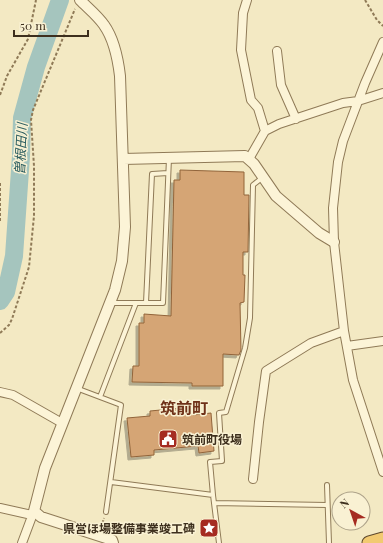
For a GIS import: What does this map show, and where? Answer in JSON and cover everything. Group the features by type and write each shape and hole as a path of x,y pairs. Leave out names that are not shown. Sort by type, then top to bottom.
{"highway":[{"path":"369,543 383,539"}],"street":[{"path":"247,0 243,13 241,50 251,100 258,108 265,131"},
{"path":"22,543 33,513 45,468 115,290 122,261 125,227 120,76 116,52 104,25 78,3"},
{"path":"383,42 358,101 343,142 338,162 333,208 334,242 344,332 353,380 383,472"},
{"path":"277,51 281,85 296,119"},
{"path":"249,159 265,131 279,124 342,103 358,101 383,93"},
{"path":"123,159 245,156 263,177 276,196 319,233 334,242"},
{"path":"252,480 266,371 312,343 344,332"},
{"path":"347,346 383,341"},
{"path":"0,392 13,395 62,422"},
{"path":"0,508 33,513 40,517 99,535 112,540 113,543"}],"lane":[{"path":"110,303 163,303 169,158"},
{"path":"146,303 152,174 168,173"},
{"path":"219,543 210,462 222,461 219,414 226,412 245,348 250,318 253,185 263,177"},
{"path":"100,397 136,303"},
{"path":"76,388 121,405 106,512"},
{"path":"111,482 213,495"},
{"path":"327,485 330,543"},
{"path":"214,503 327,505"}],"path":[{"path":"0,95 7,76 28,39 36,0"},
{"path":"365,0 377,20 383,26"},
{"path":"0,333 9,325 12,319 29,267 34,216 34,166 31,120 33,110 78,3"},
{"path":"0,183 0,222"},
{"path":"99,535 106,512"}],"building":[{"path":"180,170 244,172 244,195 249,195 248,252 243,252 243,275 245,275 244,302 240,303 241,350 239,355 223,354 223,386 192,386 192,383 132,382 133,366 139,366 139,323 144,323 144,314 171,316 174,180 180,180"},
{"path":"192,407 193,415 211,413 214,451 199,453 198,446 154,450 154,455 131,457 127,418 150,416 150,411"}],"waterway":[{"name":"曽根田川","path":"0,301 6,292 14,256 21,156 22,118 36,67 60,0"}],"place":[{"name":"筑前町役場","path":"168,439"},
{"name":"県営ほ場整備事業竣工碑","path":"209,528"}],"district":[{"name":"筑前町","path":"184,407"}]}
